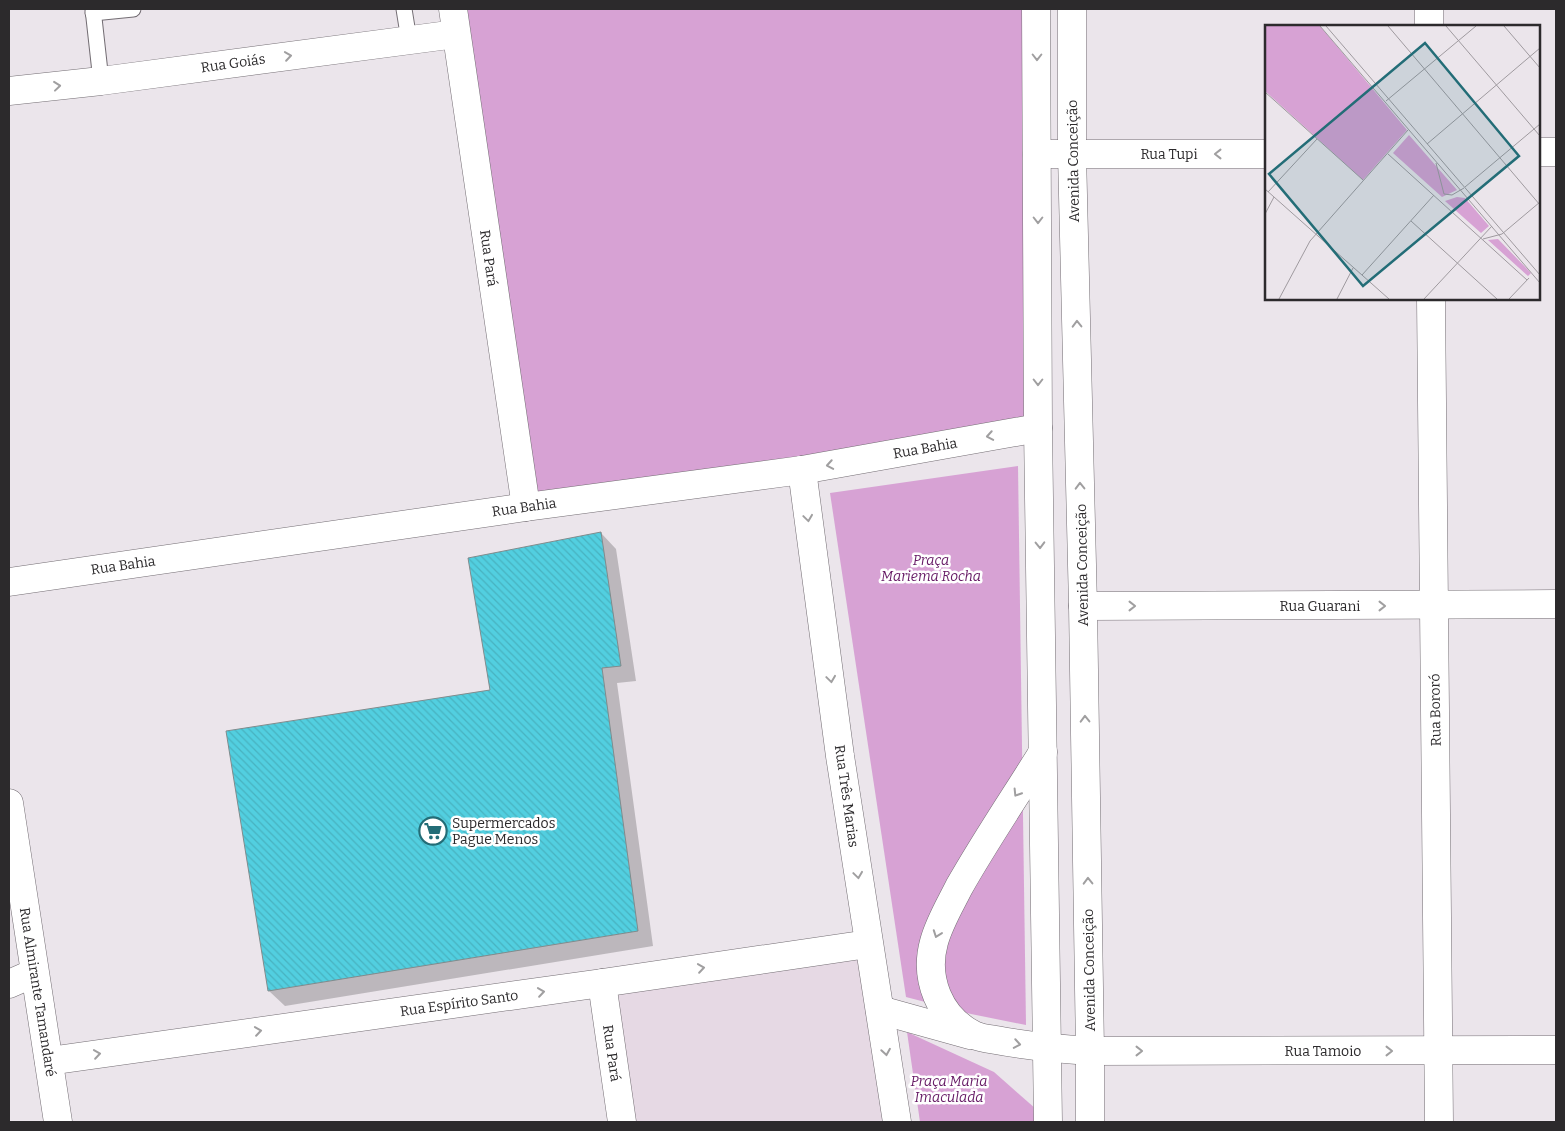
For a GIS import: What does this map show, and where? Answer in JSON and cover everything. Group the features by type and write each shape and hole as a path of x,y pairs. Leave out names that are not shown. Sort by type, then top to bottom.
{"street":[{"path":"1036,9 1038,428 1048,1122"},
{"name":"Avenida Conceição","path":"1072,9 1072,154 1083,606 1090,1122"},
{"path":"1429,9 1429,25"},
{"name":"Rua Goiás","path":"9,91 101,81 409,40 455,22"},
{"name":"Rua Pará","path":"455,22 526,507"},
{"path":"1540,152 1556,152"},
{"name":"Rua Tupi","path":"1037,154 1265,154"},
{"name":"Rua Bororó","path":"1431,300 1439,1122"},
{"name":"Rua Bahia","path":"9,582 526,507 802,470 1038,428"},
{"name":"Rua Três Marias","path":"802,470 842,766 897,1122"},
{"name":"Rua Guarani","path":"1083,606 1556,604"},
{"path":"975,1036 951,1018 938,1001 931,982 930,965 934,942 942,918 972,864 1043,752"},
{"name":"Rua Almirante Tamandaré","path":"9,804 58,1122"},
{"name":"Rua Espírito Santo","path":"49,1061 868,944"},
{"path":"9,984 34,973"},
{"name":"Rua Pará","path":"602,983 622,1122"},
{"name":"Rua Tamoio","path":"880,1010 975,1036 1047,1049 1556,1050"}],"lane":[{"path":"101,81 93,11 133,9"},
{"path":"404,9 409,40"}],"shaded area":[{"path":"862,950 889,1122 629,1122 612,989"}],"green space":[{"path":"457,9 1033,9 1031,429 526,507"},
{"name":"Praça Mariema Rocha","path":"1018,466 1026,1025 971,1014 906,997 830,493"},
{"name":"Praça Maria Imaculada","path":"907,1032 994,1072 1036,1109 1036,1122 920,1122"}],"building":[{"name":"Supermercados Pague Menos","path":"601,532 621,666 602,668 638,931 268,991 226,731 490,690 468,558"}],"place":[{"name":"Supermercados Pague Menos","path":"433,831"}]}
